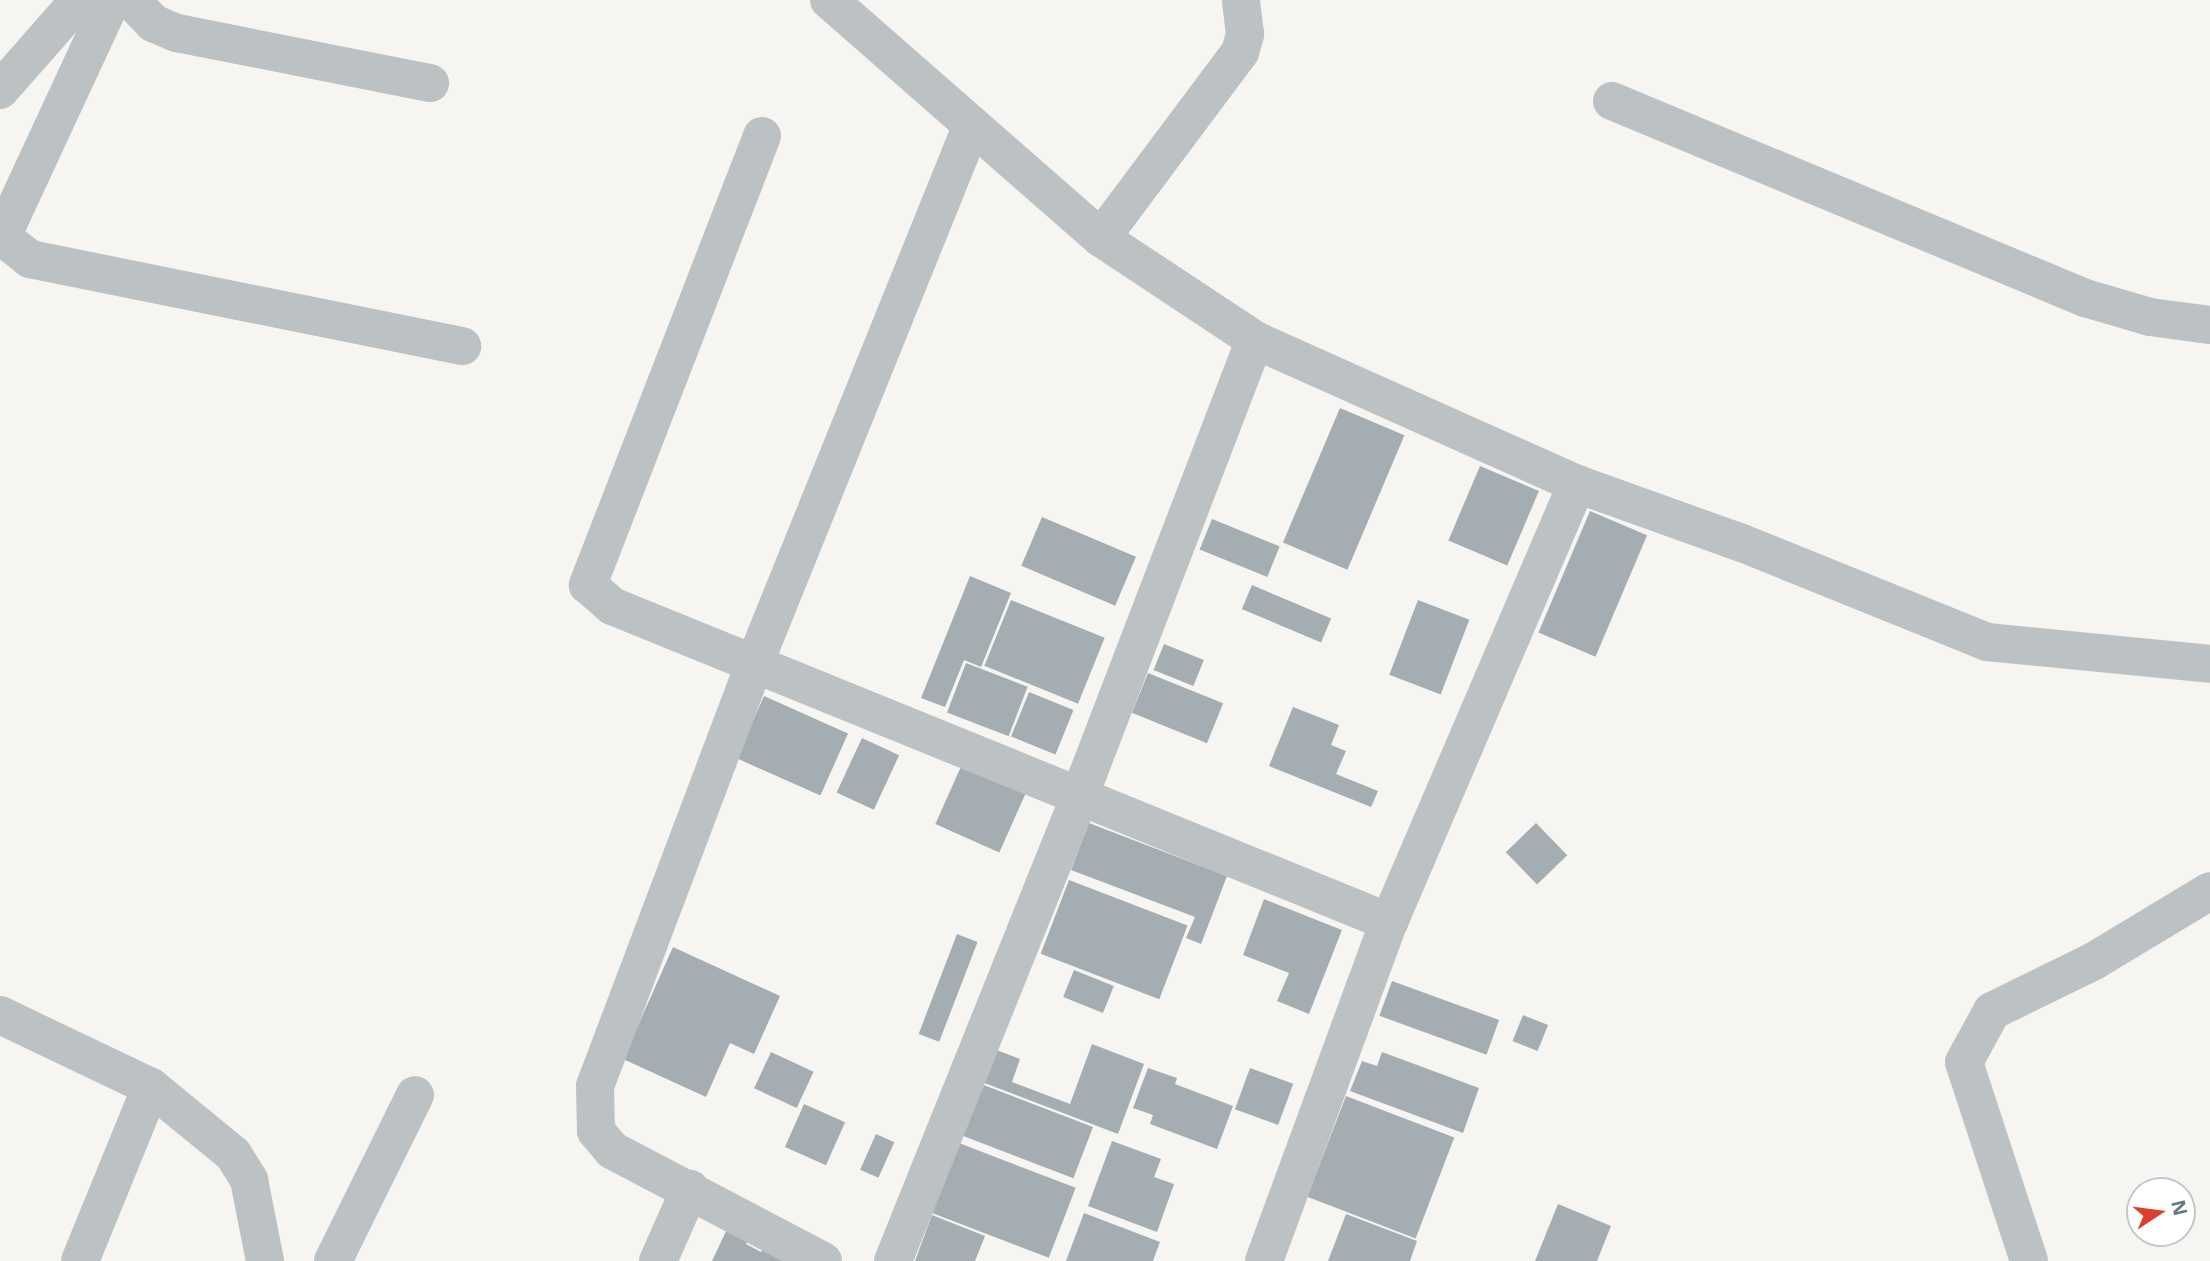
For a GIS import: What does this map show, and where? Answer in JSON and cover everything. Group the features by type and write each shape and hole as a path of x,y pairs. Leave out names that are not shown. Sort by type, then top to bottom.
{"street":[{"path":"0,90 79,0"},
{"path":"112,0 1,239 30,259 462,346"},
{"path":"131,0 153,23 177,33 430,83"},
{"path":"829,0 1101,239 1255,340 1577,484 1742,543 1987,642 2210,664"},
{"path":"1101,239 1240,52 1245,34 1241,0"},
{"path":"1612,101 2085,298 2150,317 2210,325"},
{"path":"823,1261 612,1150 596,1131 594,1086 755,662 972,125"},
{"path":"762,136 588,585 612,606 755,662 1079,800 1389,922"},
{"path":"893,1261 1079,800 1255,340"},
{"path":"1264,1261 1389,922 1577,484"},
{"path":"2029,1261 1964,1062 1992,1011 2094,961 2210,891"},
{"path":"0,1015 152,1087 233,1154 249,1180 265,1261"},
{"path":"79,1261 152,1087"},
{"path":"333,1261 415,1095"},
{"path":"658,1261 690,1189"}],"building":[{"path":"1340,408 1404,435 1347,570 1283,542"},
{"path":"1480,466 1539,491 1507,566 1448,541"},
{"path":"1590,511 1647,535 1595,657 1538,633"},
{"path":"1042,517 1136,557 1115,606 1021,566"},
{"path":"1212,519 1280,546 1267,577 1200,550"},
{"path":"970,576 1011,593 981,667 964,660 945,707 921,698"},
{"path":"1252,585 1331,619 1321,643 1242,609"},
{"path":"1011,600 1105,638 1078,704 984,666"},
{"path":"1418,600 1469,620 1441,694 1389,675"},
{"path":"1164,644 1204,660 1193,686 1154,670"},
{"path":"966,663 1028,687 1009,736 947,712"},
{"path":"1148,673 1223,703 1207,743 1132,713"},
{"path":"1029,692 1074,710 1056,754 1011,737"},
{"path":"764,696 848,733 820,796 736,758"},
{"path":"1293,707 1339,725 1331,745 1346,751 1336,774 1378,791 1371,807 1269,766"},
{"path":"862,738 899,755 874,810 837,792"},
{"path":"963,762 1027,790 999,853 935,824"},
{"path":"1089,823 1227,876 1201,944 1186,938 1195,917 1071,870"},
{"path":"1536,823 1567,855 1537,885 1506,852"},
{"path":"1069,880 1188,926 1159,999 1041,954"},
{"path":"1264,899 1342,930 1309,1014 1277,1001 1289,973 1243,955"},
{"path":"957,934 978,942 939,1042 919,1034"},
{"path":"673,947 780,996 754,1054 730,1043 706,1097 623,1059"},
{"path":"1074,970 1114,986 1103,1013 1063,997"},
{"path":"1392,981 1499,1020 1486,1055 1379,1016"},
{"path":"1523,1015 1548,1025 1538,1051 1513,1041"},
{"path":"1092,1044 1144,1064 1118,1134 982,1082 994,1049 1020,1059 1012,1082 1070,1104"},
{"path":"771,1052 814,1072 797,1108 754,1088"},
{"path":"1382,1052 1479,1088 1463,1133 1350,1091 1362,1061 1377,1066"},
{"path":"1148,1068 1177,1078 1175,1084 1233,1106 1217,1149 1150,1124 1153,1115 1133,1108"},
{"path":"1250,1068 1293,1084 1278,1125 1235,1109"},
{"path":"981,1084 1093,1127 1073,1178 961,1135"},
{"path":"1346,1096 1454,1138 1416,1238 1307,1197"},
{"path":"804,1104 845,1122 826,1165 785,1147"},
{"path":"876,1134 894,1142 878,1178 860,1170"},
{"path":"1112,1141 1161,1159 1154,1177 1174,1184 1157,1232 1088,1206"},
{"path":"959,1143 1076,1188 1049,1258 932,1213"},
{"path":"1558,1204 1611,1226 1597,1261 1535,1261"},
{"path":"1084,1213 1160,1242 1153,1261 1066,1261"},
{"path":"1346,1214 1417,1241 1410,1261 1328,1261"},
{"path":"932,1215 985,1236 975,1261 915,1261"},
{"path":"728,1227 750,1237 746,1244 761,1252 769,1237 796,1261 712,1261"}]}
